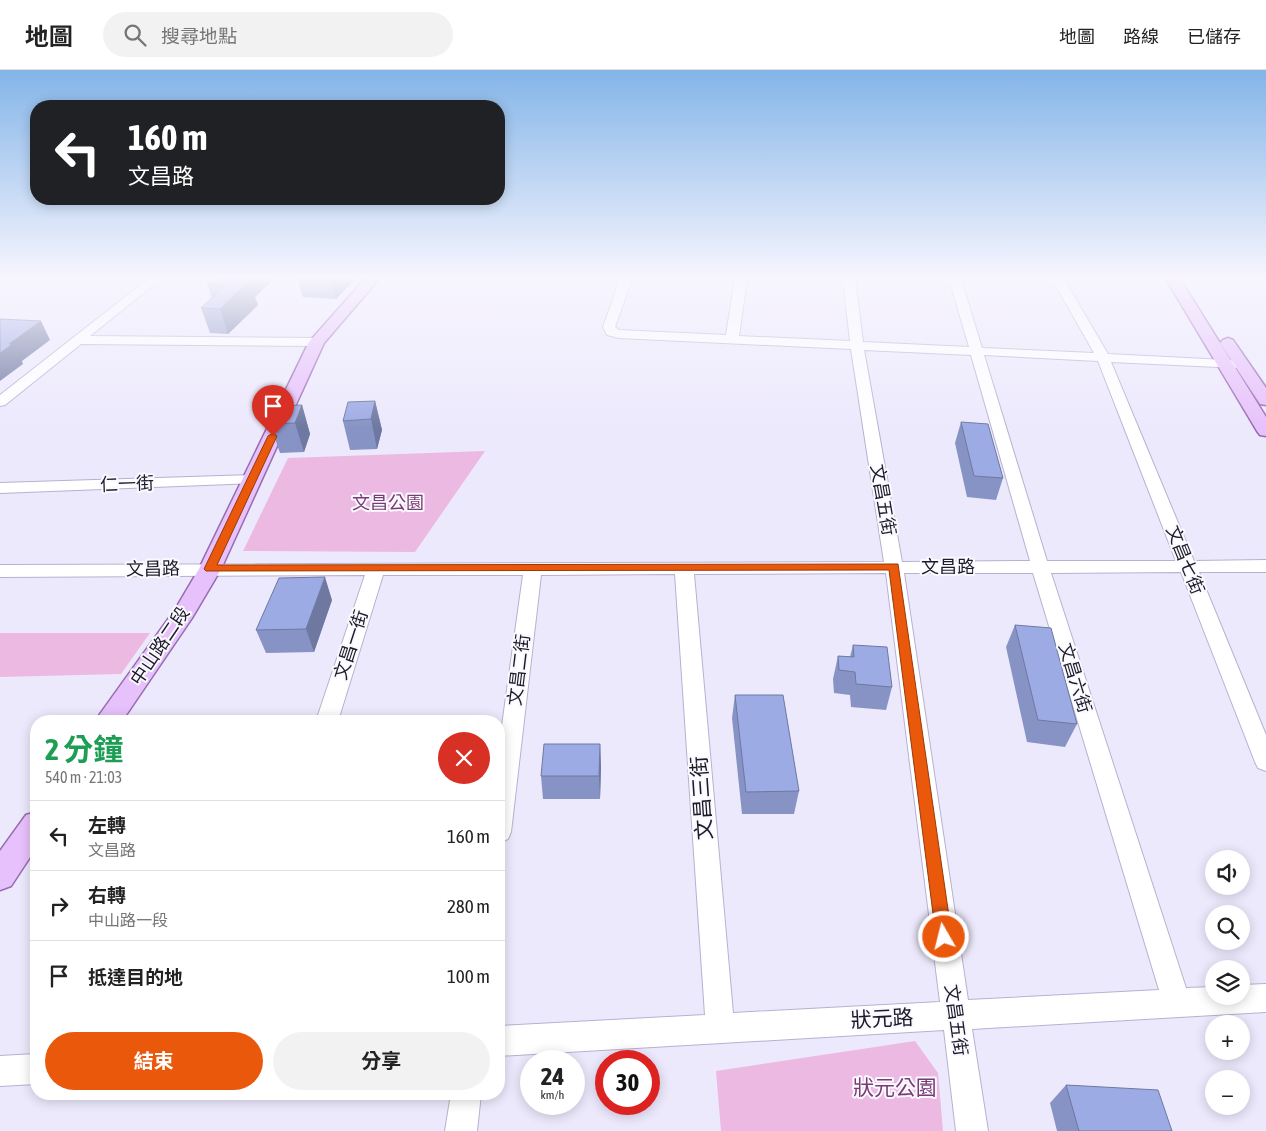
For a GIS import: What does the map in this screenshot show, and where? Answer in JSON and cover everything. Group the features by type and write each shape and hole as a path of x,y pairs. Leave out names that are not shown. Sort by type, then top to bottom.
{"main road":[{"name":"中山路二段","path":"112,715 184,613 210,569 317,342 329,329"},
{"path":"1202,329 1266,431"},
{"path":"1219,329 1266,400"},
{"path":"0,876 30,833"}],"street":[{"path":"0,402 92,329"},
{"path":"610,329 611,332 619,334 1242,364"},
{"path":"732,339 734,329"},
{"name":"文昌五街","path":"855,329 894,567 972,1131"},
{"name":"文昌六街","path":"971,329 1040,566 1177,1003"},
{"path":"1087,329 1103,357"},
{"path":"77,340 317,342"},
{"name":"文昌七街","path":"1103,357 1266,762"},
{"name":"仁一街","path":"0,488 253,480"},
{"name":"文昌路","path":"0,571 376,568 1266,566"},
{"name":"文昌一街","path":"329,715 376,568"},
{"name":"文昌二街","path":"505,784 532,568"},
{"name":"文昌三街","path":"684,568 720,1028"},
{"name":"狀元路","path":"505,1041 1266,998"},
{"path":"0,1072 30,1070"},
{"path":"461,1131 465,1100"}],"green space":[{"name":"文昌公園","path":"485,451 415,552 243,551 288,458"},
{"path":"0,633 150,633 121,674 0,677"},
{"name":"狀元公園","path":"915,1041 938,1073 943,1131 721,1131 716,1071"}],"building":[{"path":"0,329 31,329 9,344 13,344 0,353"},
{"path":"375,401 371,419 343,421 348,402"},
{"path":"302,405 295,423 270,424 278,406"},
{"path":"961,422 988,424 1003,478 974,476"},
{"path":"325,577 306,629 256,630 279,578"},
{"path":"1015,625 1051,628 1077,724 1038,720"},
{"path":"853,645 887,647 892,687 856,684 855,672 839,670 838,656 854,657"},
{"path":"735,695 783,695 799,791 746,792"},
{"path":"544,744 600,744 599,776 541,776"},
{"path":"1066,1085 1158,1090 1172,1131 1079,1131"}],"route":[{"path":"273,436 210,569 894,567 944,937"}]}
